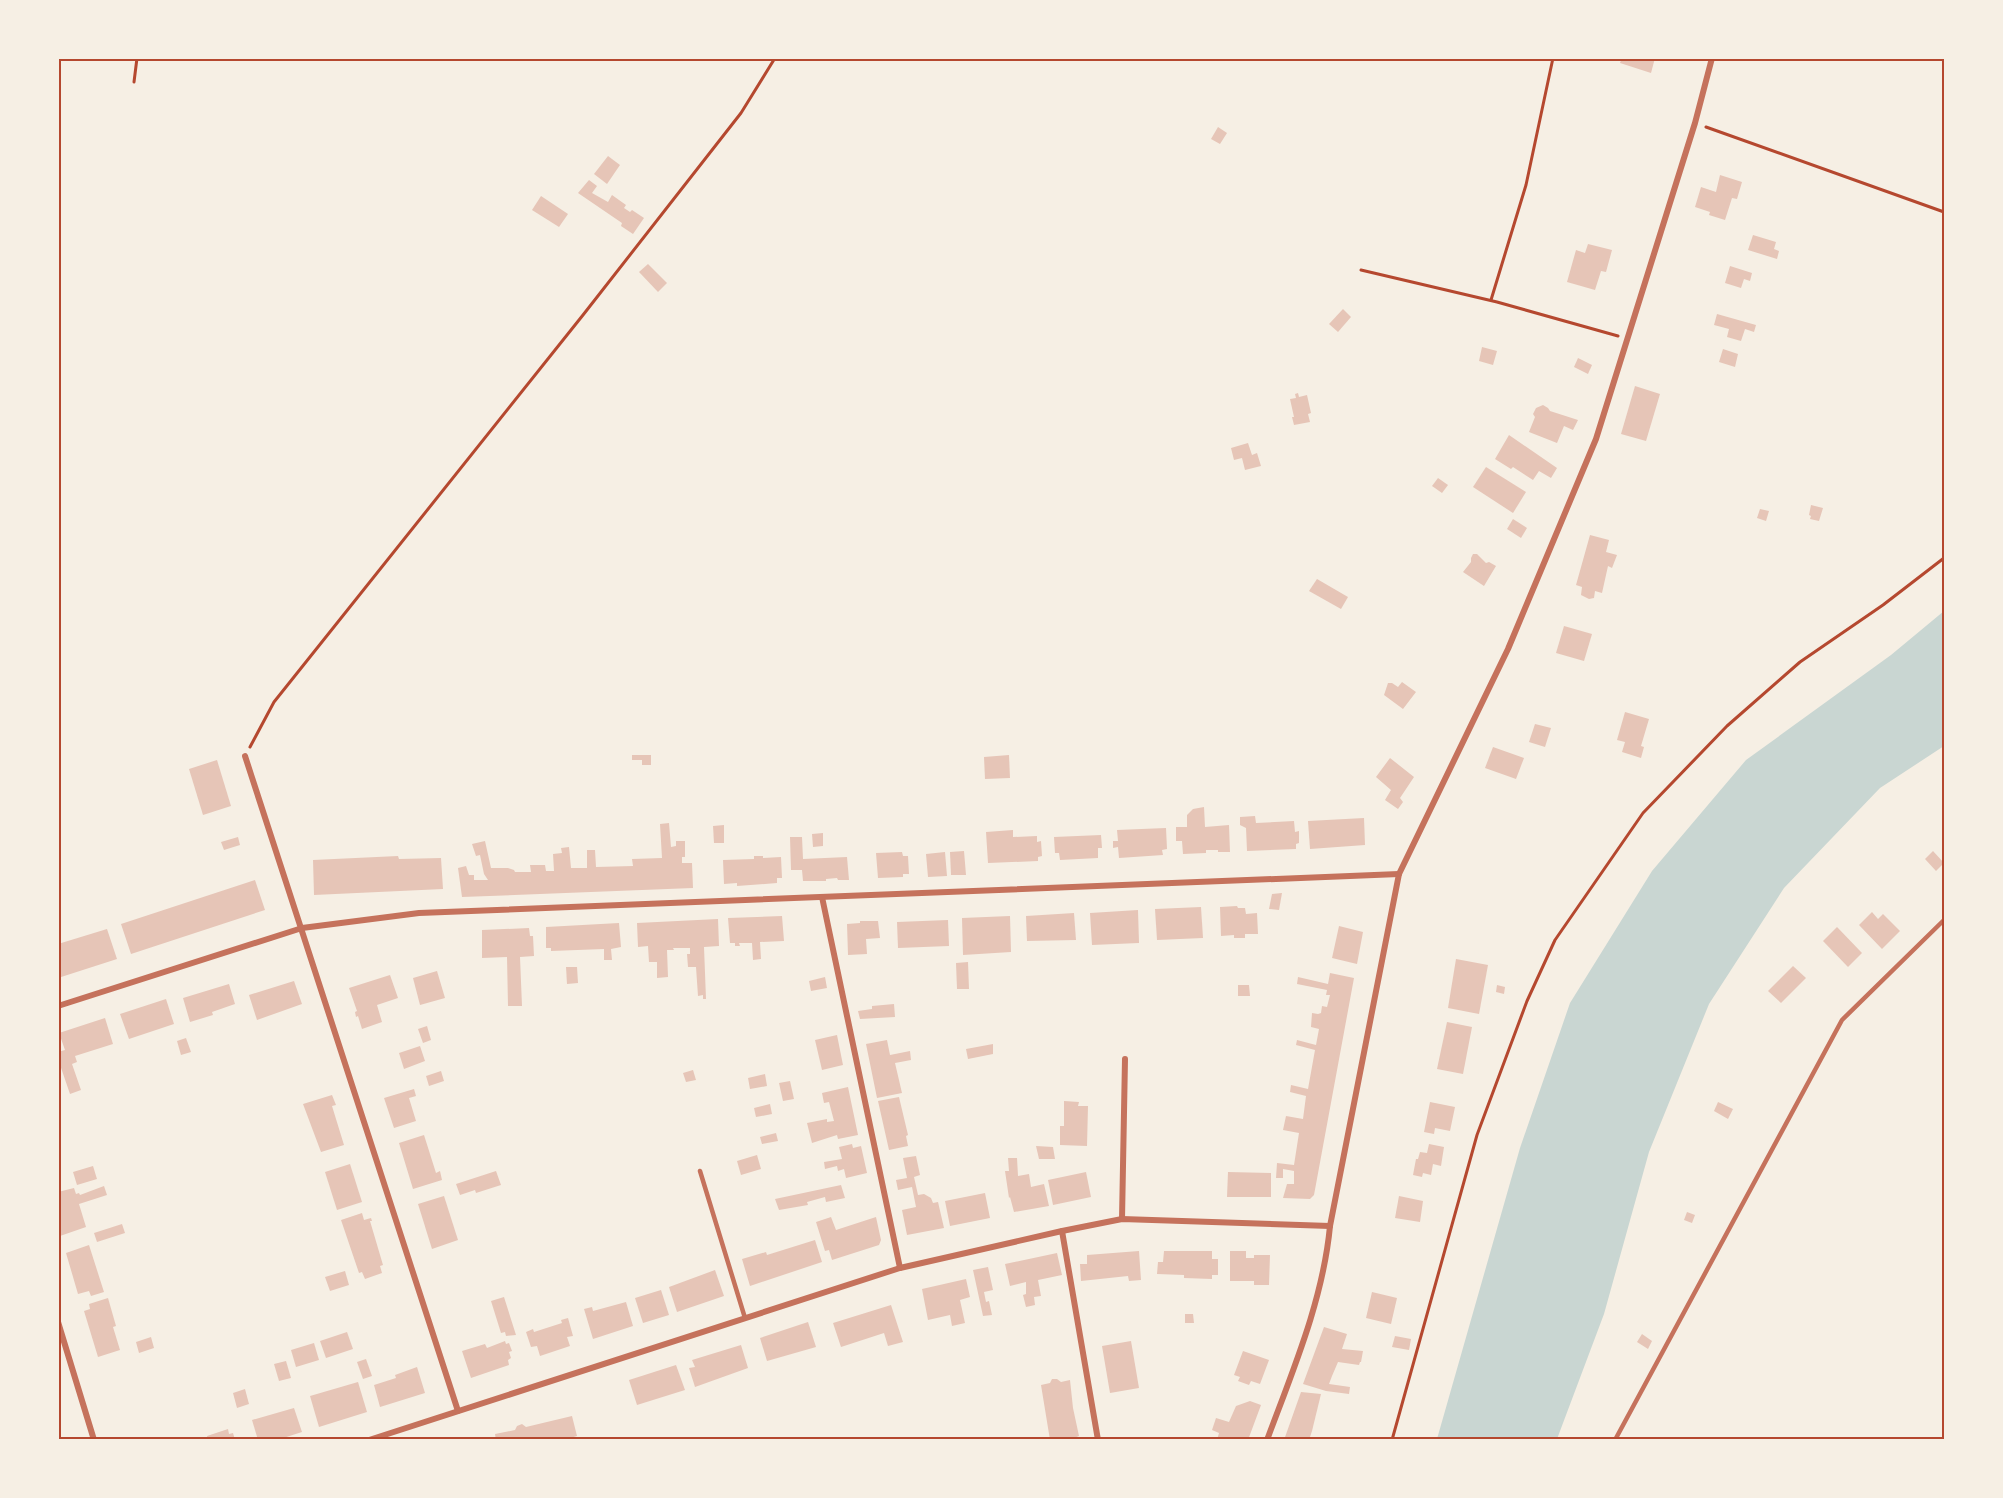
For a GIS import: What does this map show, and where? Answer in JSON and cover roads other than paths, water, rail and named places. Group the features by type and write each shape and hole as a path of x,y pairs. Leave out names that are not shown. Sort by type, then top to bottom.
{"street":[{"path":"1267,1440 1303,1344 1327,1260 1330,1226 1399,874 1508,649 1596,439 1695,123 1712,58"},
{"path":"245,756 458,1411"},
{"path":"58,1006 302,928 419,914 1399,874"},
{"path":"822,897 900,1268"},
{"path":"1122,1219 1125,1059"},
{"path":"369,1440 900,1268 1062,1231 1122,1219 1330,1226"},
{"path":"1062,1231 1098,1440"},
{"path":"58,1322 94,1440"}],"lane":[{"path":"1615,1440 1842,1020 1944,920"},
{"path":"700,1171 745,1318"}]}
